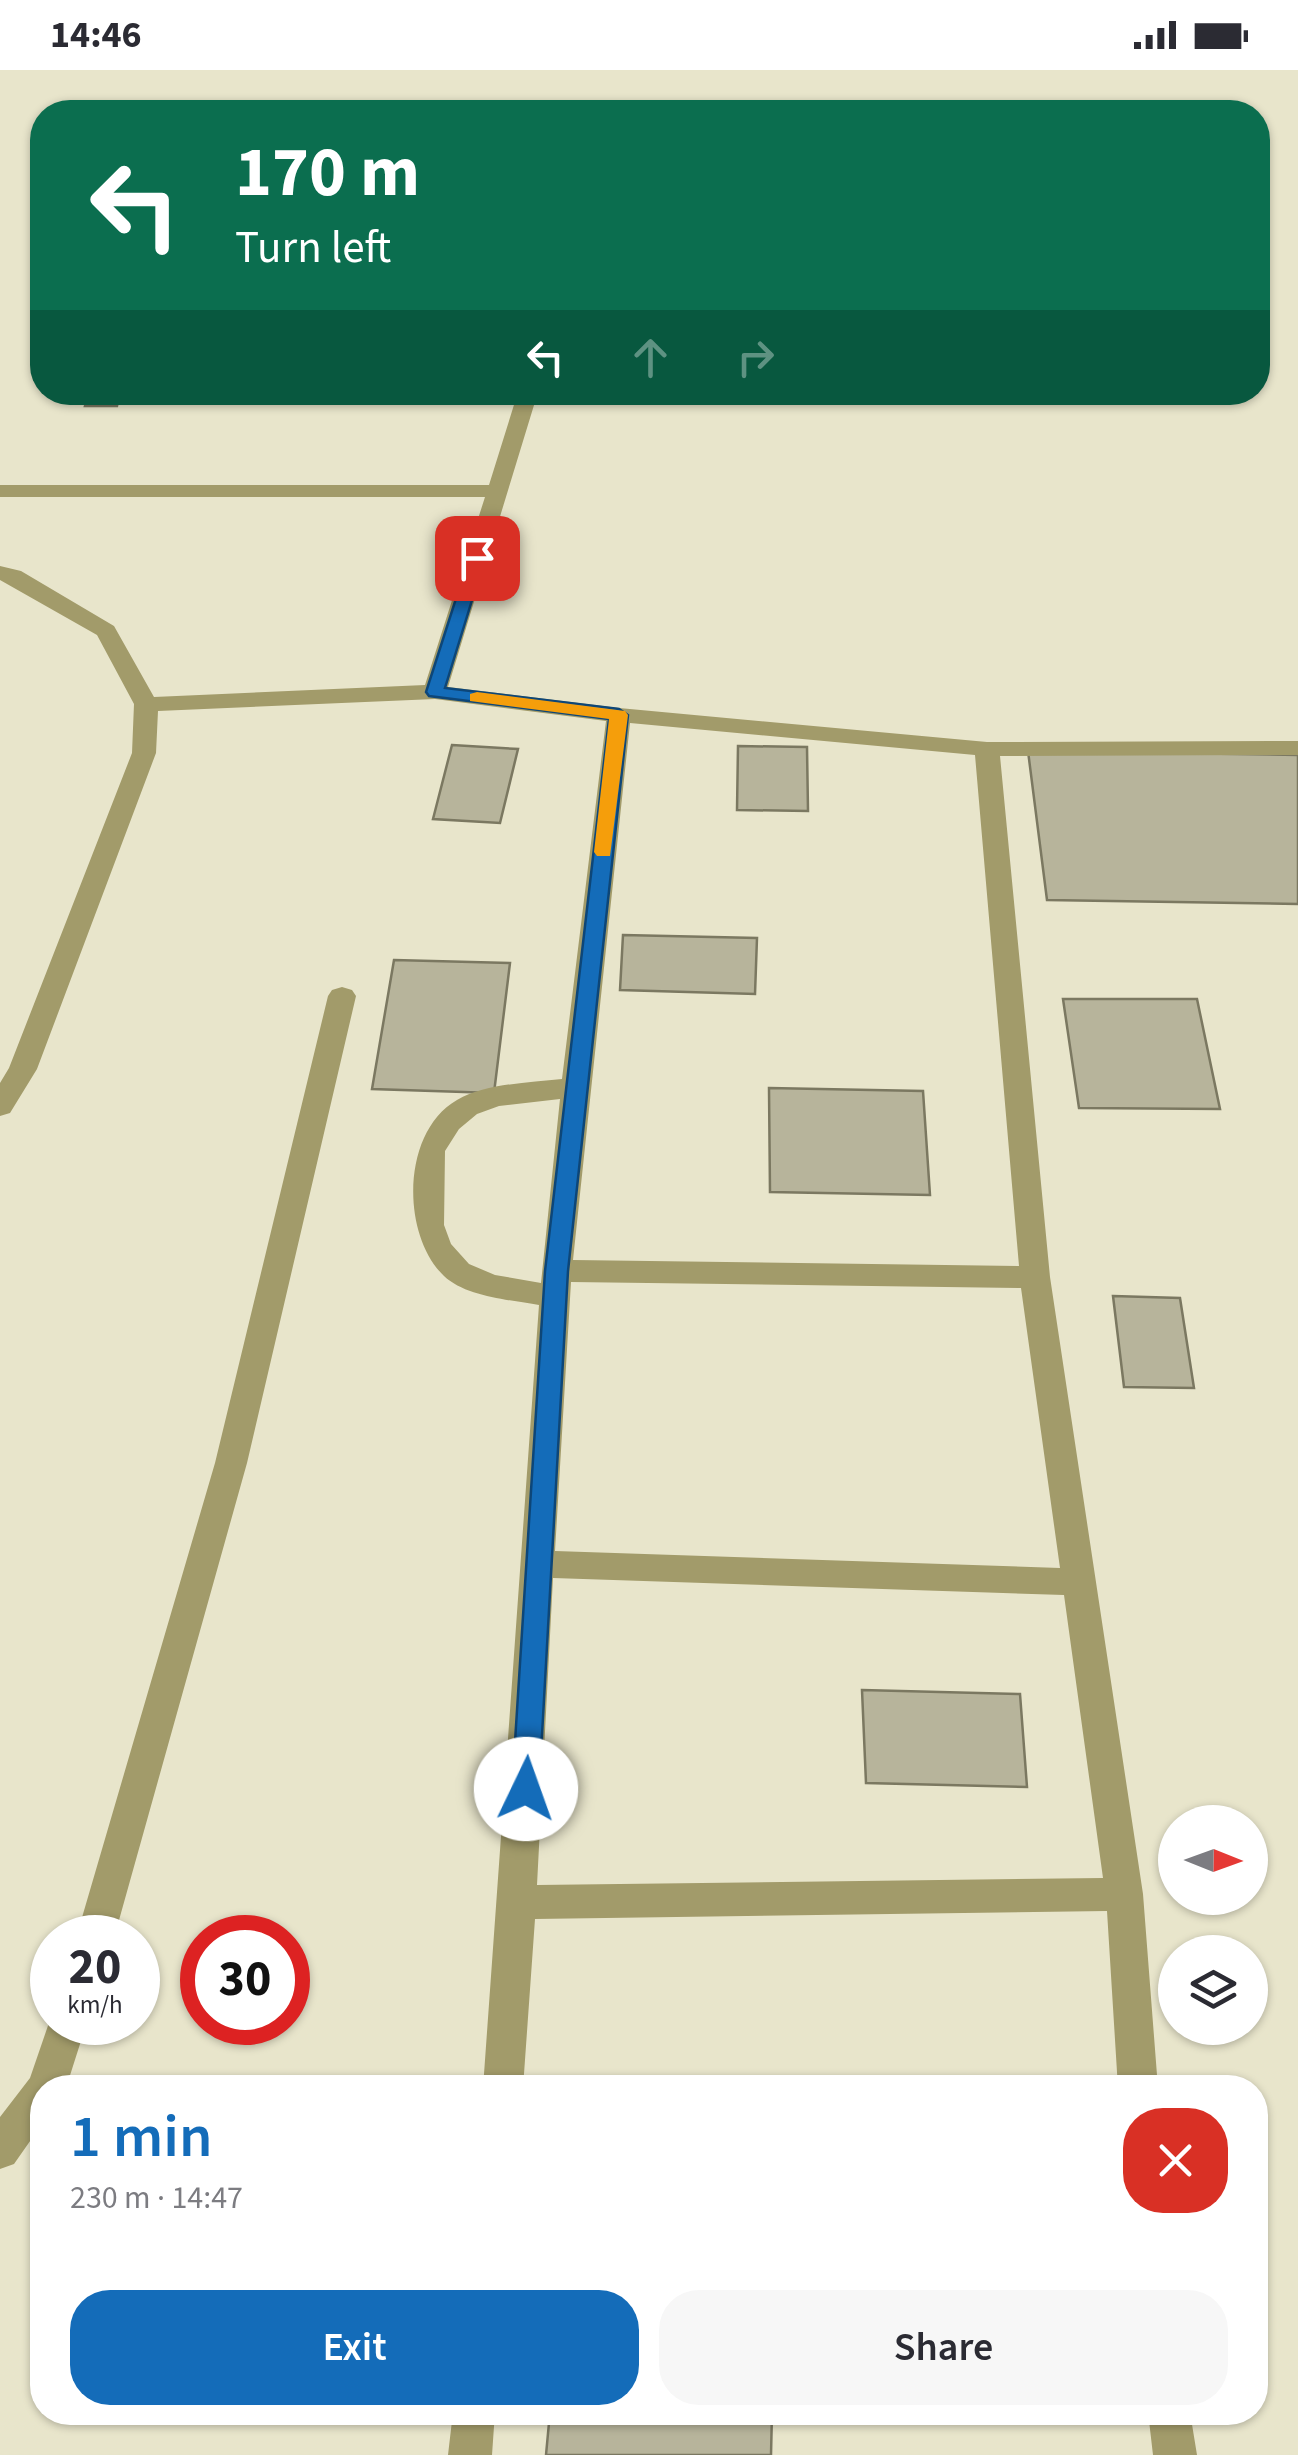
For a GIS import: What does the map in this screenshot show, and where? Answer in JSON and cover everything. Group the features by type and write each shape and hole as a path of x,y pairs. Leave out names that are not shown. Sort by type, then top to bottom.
{"street":[{"path":"435,692 524,405"},
{"path":"0,491 498,491"},
{"path":"0,573 13,576 106,631 146,704 144,753 23,1070 0,1106"},
{"path":"146,704 435,692 619,715 987,749 1298,748"},
{"path":"505,2075 520,1902 536,1564 556,1284 619,715"},
{"path":"987,749 1035,1277 1124,1894 1137,2075"},
{"path":"102,1915 231,1463 342,996"},
{"path":"577,1088 497,1096 467,1106 449,1122 431,1150 429,1224 438,1249 458,1272 491,1285 1035,1277"},
{"path":"536,1564 1082,1582"},
{"path":"520,1902 1124,1894"},
{"path":"49,2075 60,2045"},
{"path":"0,2150 30,2109"},
{"path":"470,2455 473,2425"},
{"path":"1172,2425 1175,2455"}],"building":[{"path":"452,745 518,749 500,823 433,819"},
{"path":"738,746 807,747 808,811 737,810"},
{"path":"1028,751 1298,755 1298,904 1047,900"},
{"path":"623,935 757,938 755,994 620,990"},
{"path":"394,960 510,963 494,1093 372,1089"},
{"path":"1063,999 1197,999 1220,1109 1079,1108"},
{"path":"769,1088 923,1091 930,1195 770,1192"},
{"path":"1113,1296 1180,1298 1194,1388 1124,1387"},
{"path":"862,1690 1020,1694 1027,1787 866,1783"},
{"path":"549,2425 772,2425 771,2455 546,2455"}],"slow traffic":[{"path":"477,697 619,715 603,852"}],"route":[{"path":"477,558 435,692 619,715 557,1271 536,1564 526,1789"}]}
